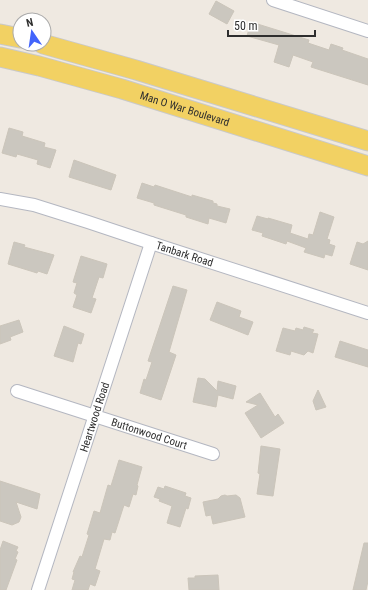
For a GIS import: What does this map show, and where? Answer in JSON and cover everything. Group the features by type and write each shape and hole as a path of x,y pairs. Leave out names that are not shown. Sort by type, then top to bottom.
{"main road":[{"path":"0,34 12,36"},
{"name":"Man O War Boulevard","path":"52,47 136,70 368,141"},
{"name":"Man O War Boulevard","path":"0,57 122,89 368,166"}],"street":[{"path":"273,0 291,3 368,31"},
{"name":"Tanbark Road","path":"0,199 34,205 368,313"},
{"name":"Heartwood Road","path":"38,590 151,243"},
{"name":"Buttonwood Court","path":"17,391 213,454"}],"building":[{"path":"216,1 234,11 227,24 209,14"},
{"path":"251,22 309,40 308,43 329,50 331,44 343,48 342,50 368,59 368,85 311,67 313,62 293,55 289,67 274,62 279,45 247,36"},
{"path":"9,128 23,132 22,136 45,143 44,147 56,150 50,168 37,164 38,160 17,154 16,157 2,153"},
{"path":"74,160 116,175 111,190 69,177"},
{"path":"142,183 154,187 155,185 192,197 192,195 213,201 213,203 217,204 217,206 230,209 226,223 209,218 208,224 137,198"},
{"path":"320,212 334,217 327,239 330,240 329,244 335,246 332,256 325,254 324,258 304,252 306,248 287,241 286,244 262,236 263,233 252,230 257,216 292,225 290,233 308,239 309,234 313,235"},
{"path":"368,241 368,270 350,264 357,242 363,244"},
{"path":"14,242 25,245 24,247 54,255 47,274 38,271 37,273 8,264"},
{"path":"81,256 107,264 103,278 99,277 92,298 96,299 91,313 73,307 77,295 74,293 77,283 73,282"},
{"path":"173,286 187,290 169,352 176,355 161,400 140,393 144,379 146,380 152,362 148,361"},
{"path":"217,302 241,311 239,317 253,322 248,335 210,320"},
{"path":"19,320 23,332 10,337 11,340 0,344 0,326"},
{"path":"64,326 84,334 81,344 78,343 73,362 54,356"},
{"path":"304,327 314,330 312,333 318,334 313,353 308,351 304,355 291,351 290,355 276,351 283,328 295,331 296,328 303,330"},
{"path":"340,341 368,350 368,367 335,357"},
{"path":"198,378 205,379 217,391 218,381 236,386 233,399 218,395 216,407 193,402"},
{"path":"318,390 326,407 316,410 313,401"},
{"path":"260,393 275,417 278,414 284,423 261,438 245,413 258,405 246,402"},
{"path":"261,446 280,449 273,496 257,494 260,474 258,473"},
{"path":"119,460 142,467 136,495 133,494 129,507 124,505 115,533 112,532 110,540 104,539 95,569 100,571 95,586 90,584 88,590 72,590 75,580 72,579 73,572 80,556 82,557 89,535 87,534 94,511 100,513 108,485 111,486"},
{"path":"0,481 40,494 37,509 16,502 21,517 19,522 12,525 0,521"},
{"path":"165,486 186,493 185,496 191,498 180,527 167,523 172,506 159,501 160,499 154,497 158,487 164,489"},
{"path":"225,495 236,495 240,498 245,517 213,524 211,515 206,516 203,502 218,499"},
{"path":"3,541 18,547 16,551 18,552 15,559 17,560 6,590 0,590 0,550"},
{"path":"364,543 368,543 368,581 366,590 353,590"},
{"path":"218,575 219,590 189,590 188,578 195,578 195,576"}]}
